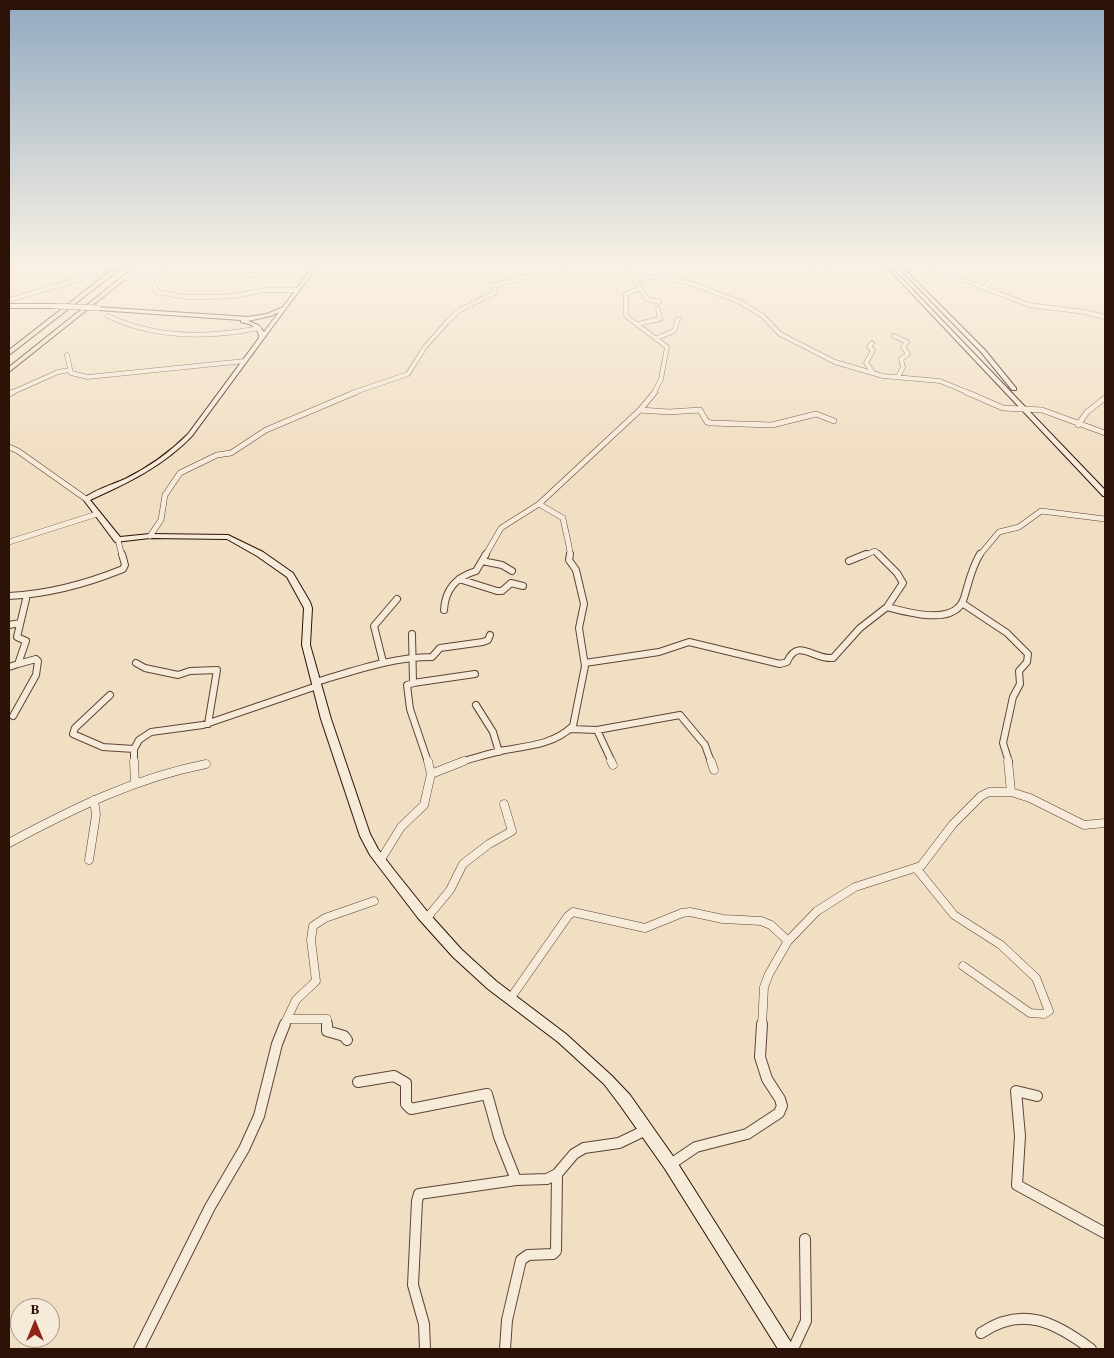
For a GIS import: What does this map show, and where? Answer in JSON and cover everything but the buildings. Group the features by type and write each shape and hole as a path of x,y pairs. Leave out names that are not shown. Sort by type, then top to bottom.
{"highway":[{"path":"9,353 41,328"},
{"path":"9,370 61,328"}],"street":[{"path":"144,328 173,333 222,333 256,328"},
{"path":"259,328 262,338"},
{"path":"86,499 136,476 178,449 190,436 269,328"},
{"path":"150,536 162,520 163,504 168,490 182,472 216,456 231,453 266,430 350,394 408,374 427,344 441,328"},
{"path":"444,610 445,596 463,575 476,571 502,528 539,504 640,410 655,390 664,364 667,347 644,328"},
{"path":"657,338 674,332 675,328"},
{"path":"775,328 783,336 831,361 883,376 940,381 1003,408 1013,411 1042,410 1078,425 1105,433"},
{"path":"949,328 1105,486"},
{"path":"961,328 983,351 1029,409 1105,494"},
{"path":"894,336 907,342 903,347 908,354 901,360 903,366 898,378"},
{"path":"872,343 869,347 873,350 866,364 873,372"},
{"path":"66,355 70,370 74,374 88,377 245,361"},
{"path":"9,394 58,372 70,370"},
{"path":"1078,425 1087,412 1105,398"},
{"path":"640,410 669,412 697,410 702,411 707,422 711,424 772,425 816,414 834,422"},
{"path":"9,596 27,595 100,578 123,569 125,565 118,540 86,499 10,449"},
{"path":"431,774 450,765 552,741 570,729 574,722 585,662 581,650 579,628 584,598 576,570 569,560 571,551 567,542 564,521 561,516 539,504"},
{"path":"887,607 937,617 942,616 962,603 969,572 983,548 993,541 999,532 1020,528 1043,510 1102,519"},
{"path":"9,542 97,514"},
{"path":"118,540 150,536 228,537 260,554 290,575 308,608 306,645 317,684 366,836 380,860 426,919 478,974 547,1025 596,1069 625,1100 670,1164 787,1349"},
{"path":"585,662 659,652 689,642 780,664 787,662 789,654 793,651 799,650 831,659 857,631 887,607 903,583 875,551 850,561"},
{"path":"482,561 502,565 512,571"},
{"path":"459,579 497,591 502,591 511,583 523,586"},
{"path":"18,664 26,641 17,637 27,595"},
{"path":"383,662 374,626 396,598"},
{"path":"962,603 999,628 1028,654 1027,662 1019,670 1020,684 1013,696 1003,742 1010,767 1011,792"},
{"path":"9,625 20,623"},
{"path":"412,634 414,683"},
{"path":"135,783 134,748 139,740 151,732 208,724 383,662 412,657 432,658 440,648 483,642 488,640 490,635"},
{"path":"9,666 36,659 38,661 36,675 13,716"},
{"path":"136,663 146,668 178,675 190,671 217,670 208,724"},
{"path":"380,860 401,827 424,804 427,798 431,774 409,703 407,685 474,674"},
{"path":"110,695 75,728 73,734 103,747 134,748"},
{"path":"476,705 493,732 499,752"},
{"path":"570,729 597,730 680,715 710,753 714,770"},
{"path":"597,730 614,764"},
{"path":"9,843 64,814 135,783 170,771 206,764"},
{"path":"670,1164 696,1147 747,1134 780,1113 782,1106 780,1099 767,1079 760,1058 762,1000 769,974 788,941 817,910 854,887 916,868 926,862 950,828 981,796 989,792 1011,792 1038,801 1074,822 1092,825 1105,823"},
{"path":"90,860 89,850 97,815 94,800"},
{"path":"426,919 450,890 464,864 489,844 512,831 504,804"},
{"path":"916,868 954,915 1001,945 1036,978 1049,1011 1044,1014 1030,1013 962,966"},
{"path":"139,1349 210,1207 244,1149 258,1116 277,1044 296,1000 316,982 316,962 311,936 313,926 325,918 374,901"},
{"path":"510,999 568,916 573,912 645,928 682,913 690,912 723,918 761,921 771,925 788,941"},
{"path":"287,1019 327,1019 327,1031 344,1036 347,1040"},
{"path":"358,1082 394,1076 399,1078 406,1083 406,1104 411,1109 487,1094 499,1136 516,1180"},
{"path":"1037,1096 1016,1091 1020,1136 1017,1185 1105,1234"},
{"path":"425,1349 424,1324 413,1285 417,1200 419,1194 422,1192 516,1180 547,1179 557,1174 574,1154 584,1148 619,1142 646,1130"},
{"path":"505,1349 507,1320 521,1260 528,1255 553,1254 556,1251 557,1174"},
{"path":"793,1349 806,1321 805,1239"},
{"path":"981,1333 1001,1322 1023,1318 1043,1320 1059,1327 1091,1349"}]}
